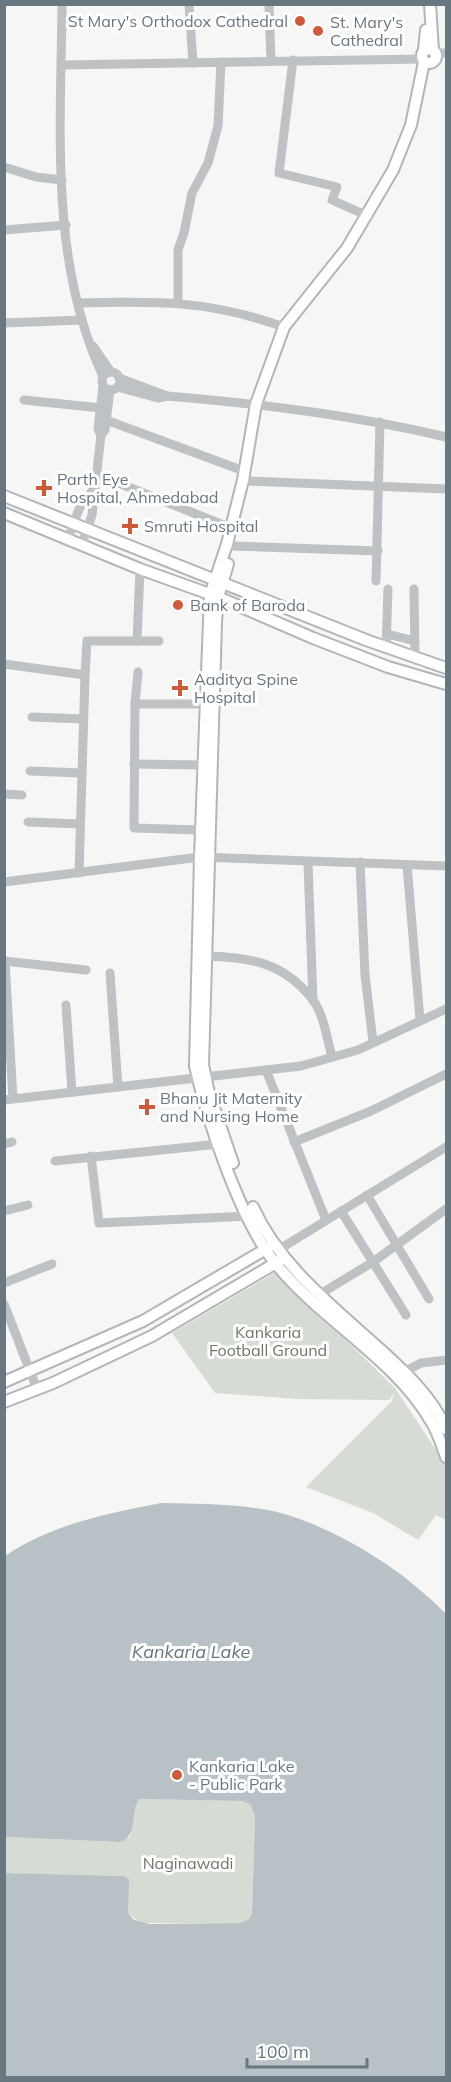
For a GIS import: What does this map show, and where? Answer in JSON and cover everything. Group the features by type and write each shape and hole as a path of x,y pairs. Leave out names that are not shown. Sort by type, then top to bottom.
{"main road":[{"path":"219,580 233,546 259,404 284,327 347,248 368,216 393,170 411,125 432,56 424,4"},
{"path":"259,404 289,330 352,251 399,173 417,127 432,56 430,4"},
{"path":"246,476 214,596 205,704 201,830 204,858 205,956 202,1077 219,1144 249,1216 275,1253 400,1374 432,1422 447,1457"},
{"path":"4,496 386,648 447,668"},
{"path":"4,513 388,667 447,684"},
{"path":"214,596 195,1066 202,1077 236,1172 275,1253 320,1294 400,1374 441,1417 447,1429"},
{"path":"4,1382 29,1373 143,1321 275,1253"},
{"path":"4,1402 152,1336 275,1253"}],"street":[{"path":"62,4 59,127 66,225 82,320 91,345 111,382 88,531 82,544"},
{"path":"189,4 193,63"},
{"path":"269,4 271,61"},
{"path":"62,65 432,56"},
{"path":"293,60 279,173 337,187 332,200 368,216"},
{"path":"178,302 178,250 192,193 208,163 218,126 221,62"},
{"path":"4,167 36,177 62,180"},
{"path":"4,230 66,225"},
{"path":"78,303 178,302 246,314 284,327"},
{"path":"4,323 82,320"},
{"path":"111,382 167,396 259,404 380,422 447,437"},
{"path":"101,435 98,429 101,408 111,382"},
{"path":"24,400 101,408"},
{"path":"106,420 246,476 447,489"},
{"path":"376,581 380,422"},
{"path":"96,474 231,528"},
{"path":"68,539 80,510 94,487"},
{"path":"233,546 378,551"},
{"path":"137,641 140,569"},
{"path":"386,648 388,589"},
{"path":"414,589 414,658"},
{"path":"387,634 415,641"},
{"path":"79,873 87,641 95,639 159,641"},
{"path":"4,664 85,675"},
{"path":"138,672 135,704 134,828 201,830"},
{"path":"135,704 205,704"},
{"path":"32,717 83,719"},
{"path":"134,764 203,765"},
{"path":"30,771 82,773"},
{"path":"4,794 22,795"},
{"path":"28,822 80,824"},
{"path":"4,882 204,858 447,866"},
{"path":"360,862 365,975 373,1042"},
{"path":"308,863 314,1001 332,1057"},
{"path":"407,865 420,1020"},
{"path":"205,956 244,957 258,960 277,970 314,1001"},
{"path":"86,970 5,961 9,1100 301,1066 373,1042 447,1009"},
{"path":"110,973 118,1087"},
{"path":"66,1005 72,1092"},
{"path":"266,1070 326,1220"},
{"path":"294,1142 349,1120 447,1074"},
{"path":"56,1161 219,1144"},
{"path":"275,1253 447,1147"},
{"path":"91,1156 99,1223 249,1216"},
{"path":"367,1195 429,1299"},
{"path":"4,1211 28,1205"},
{"path":"320,1294 373,1263 447,1209"},
{"path":"341,1211 406,1316"},
{"path":"4,1283 52,1264"},
{"path":"4,1304 37,1389"},
{"path":"400,1374 421,1363 447,1360"}],"green space":[{"name":"Kankaria Football Ground","path":"276,1272 395,1388 446,1465 446,1520 436,1515 418,1540 373,1513 306,1487 392,1401 394,1392 390,1400 298,1399 215,1393 172,1333"},
{"name":"Naginawadi","path":"139,1799 243,1801 251,1805 255,1817 252,1913 249,1919 241,1923 140,1923 128,1913 125,1876 5,1873 5,1837 119,1842 130,1837 134,1810"}],"water":[{"name":"Kankaria Lake","path":"161,1503 212,1504 264,1509 318,1526 358,1546 396,1571 446,1614 446,2077 5,2077 5,1873 125,1876 129,1880 128,1913 134,1920 149,1924 241,1923 249,1919 252,1913 255,1817 251,1805 243,1801 139,1799 129,1836 119,1842 5,1837 5,1556 61,1528 100,1516"}],"place":[{"name":"St Mary's Orthodox Cathedral","path":"300,21"},
{"name":"St. Mary's Cathedral","path":"318,31"},
{"name":"Parth Eye Hospital, Ahmedabad","path":"44,488"},
{"name":"Smruti Hospital","path":"130,526"},
{"name":"Bank of Baroda","path":"178,605"},
{"name":"Aaditya Spine Hospital","path":"180,688"},
{"name":"Bhanu Jit Maternity and Nursing Home","path":"147,1107"},
{"name":"Kankaria Lake - Public Park","path":"177,1775"}]}
